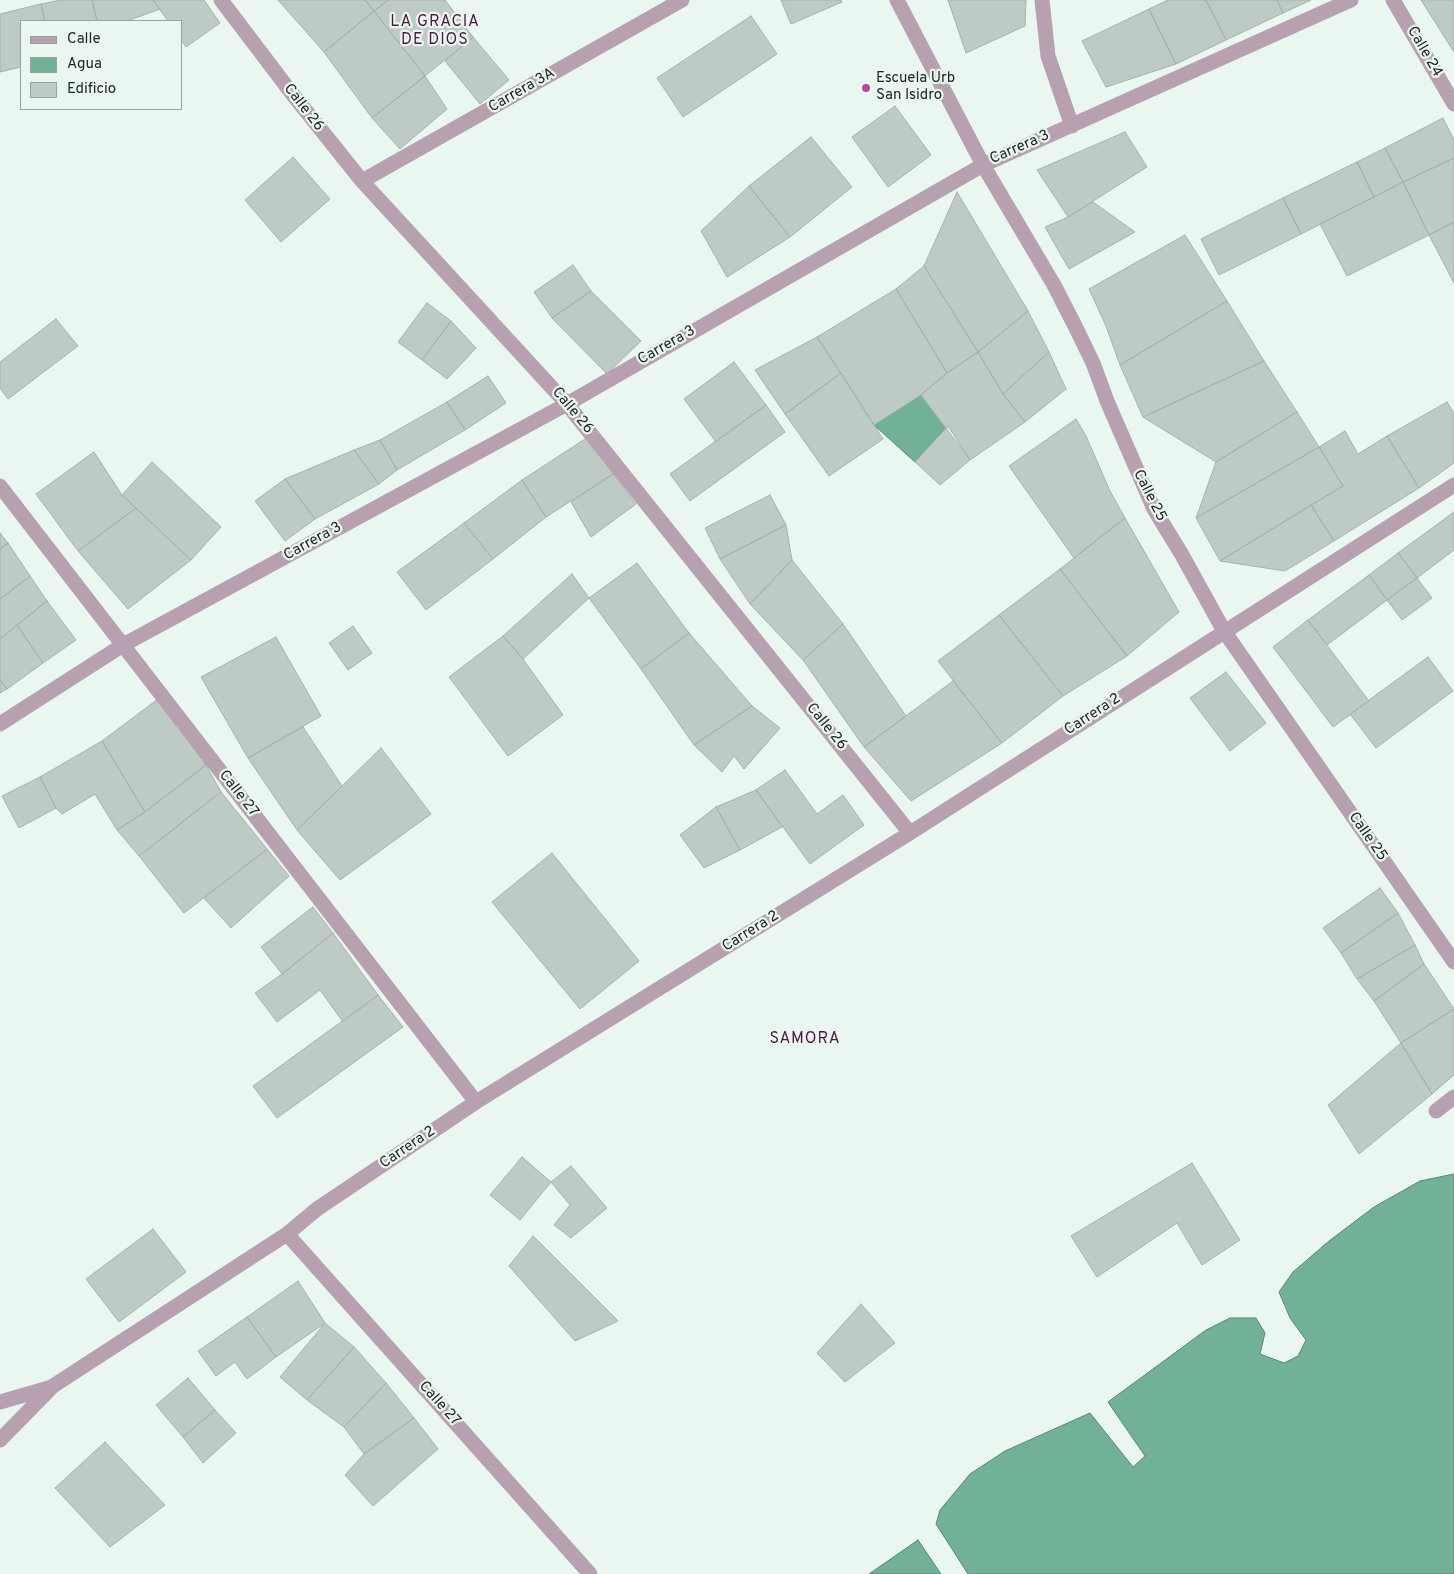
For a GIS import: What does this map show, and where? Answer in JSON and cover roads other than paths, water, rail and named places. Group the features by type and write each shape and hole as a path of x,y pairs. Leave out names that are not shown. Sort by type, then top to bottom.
{"street":[{"name":"Calle 26","path":"223,0 290,91 362,181 567,404 910,832"},
{"name":"Carrera 3A","path":"362,181 682,0"},
{"name":"Calle 25","path":"897,0 983,165 1054,285 1093,363 1106,401 1154,509 1224,631 1454,962"},
{"path":"1042,0 1048,56 1072,126"},
{"name":"Carrera 3","path":"0,724 122,645 567,404 983,165 1351,0"},
{"name":"Calle 24","path":"1393,0 1454,104"},
{"name":"Carrera 2","path":"54,1386 287,1234 317,1209 476,1102 910,832 1454,485"},
{"name":"Calle 27","path":"0,486 476,1102"},
{"path":"1436,1111 1454,1097"},
{"name":"Calle 27","path":"287,1234 590,1574"},
{"path":"0,1402 54,1386"},
{"path":"0,1440 54,1386"}],"water":[{"path":"921,395 948,426 915,462 874,425"},
{"path":"1454,1174 1454,1574 968,1574 936,1524 940,1510 970,1474 1005,1451 1090,1413 1133,1467 1145,1456 1108,1402 1206,1330 1230,1318 1256,1318 1265,1333 1260,1354 1284,1363 1298,1356 1306,1340 1290,1318 1279,1292 1293,1272 1329,1241 1374,1207 1420,1181"},
{"path":"918,1540 941,1574 869,1574"}],"place":[{"name":"Escuela Urb San Isidro","path":"866,88"}],"district":[{"name":"LA GRACIA DE DIOS","path":"435,32"},
{"name":"SAMORA","path":"805,1040"}]}
